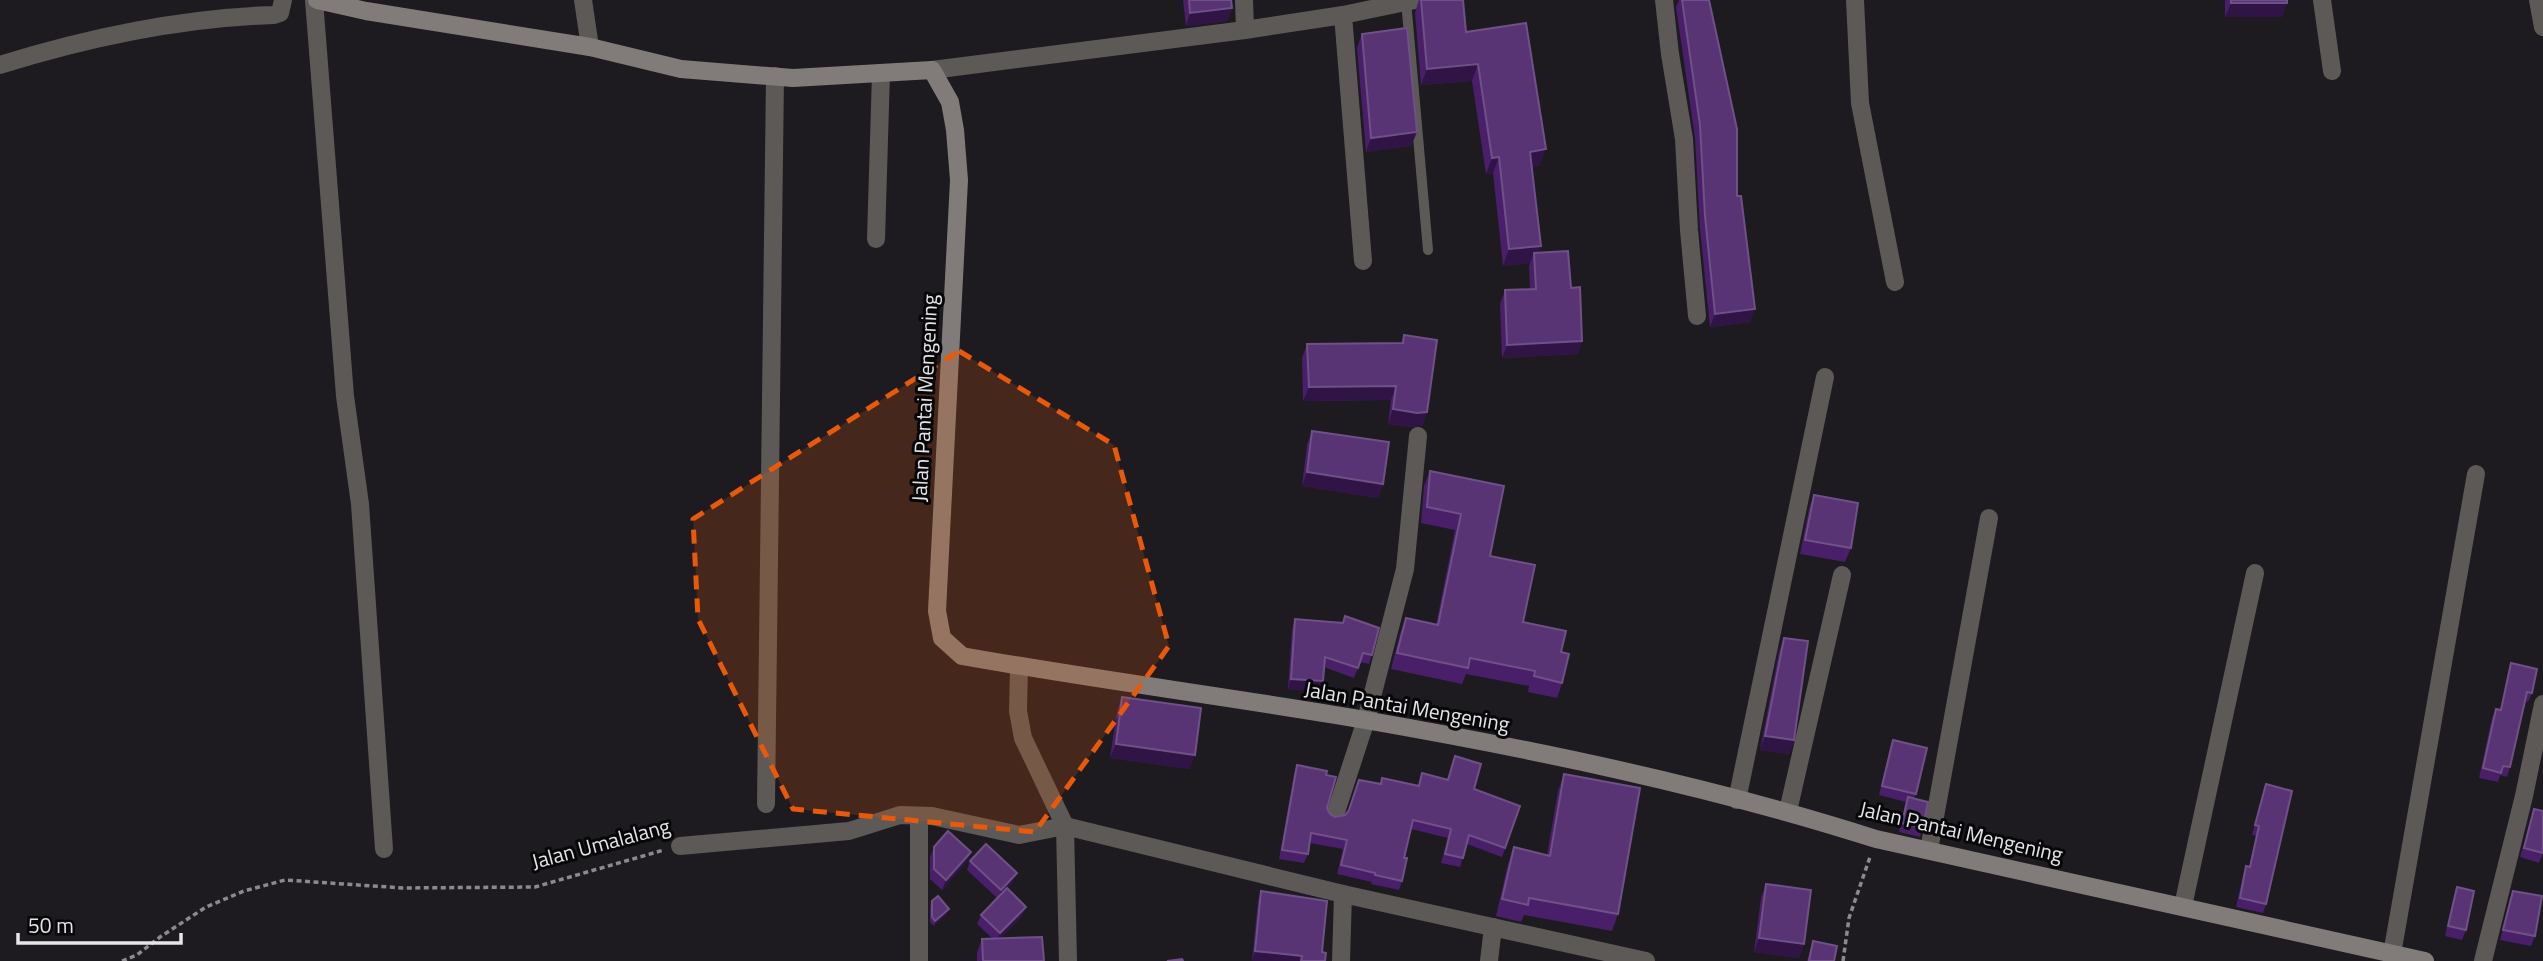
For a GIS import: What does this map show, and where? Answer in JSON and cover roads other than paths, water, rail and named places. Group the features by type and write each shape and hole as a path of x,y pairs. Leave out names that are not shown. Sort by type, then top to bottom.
{"street":[{"path":"0,65 68,44 152,27 223,16 274,15 283,8 283,0"},
{"path":"384,849 360,504 345,396 315,0 366,11 590,47 681,69 793,78 932,70 1245,30 1343,15 1410,1"},
{"path":"583,0 590,47"},
{"path":"1244,0 1245,30"},
{"path":"1664,0 1670,54 1685,139 1689,230 1697,316"},
{"path":"1855,0 1860,103 1895,282"},
{"path":"2322,0 2332,71"},
{"path":"2538,0 2543,27"},
{"path":"1343,15 1363,261"},
{"name":"Jalan Pantai Mengening","path":"932,70 950,102 959,180 937,611 942,638 962,656 1366,720 1627,771 1788,811 1876,839 2183,905 2424,961"},
{"path":"876,239 881,73"},
{"path":"766,804 775,76"},
{"path":"1737,800 1825,377"},
{"path":"1335,815 1366,720 1405,569 1418,436"},
{"path":"2392,954 2476,474"},
{"path":"1929,850 1989,518"},
{"path":"2183,905 2255,573"},
{"path":"1788,811 1842,575"},
{"path":"1019,666 1018,711 1023,738 1066,833 1068,961"},
{"path":"2483,961 2524,796 2543,705"},
{"name":"Jalan Umalalang","path":"680,845 849,831 900,815 932,816 1019,835 1066,833"},
{"path":"919,816 919,961"},
{"path":"1066,833 1646,961"},
{"path":"1341,961 1343,894"},
{"path":"1489,961 1493,927"}],"lane":[{"path":"1410,1 1428,250"}]}
